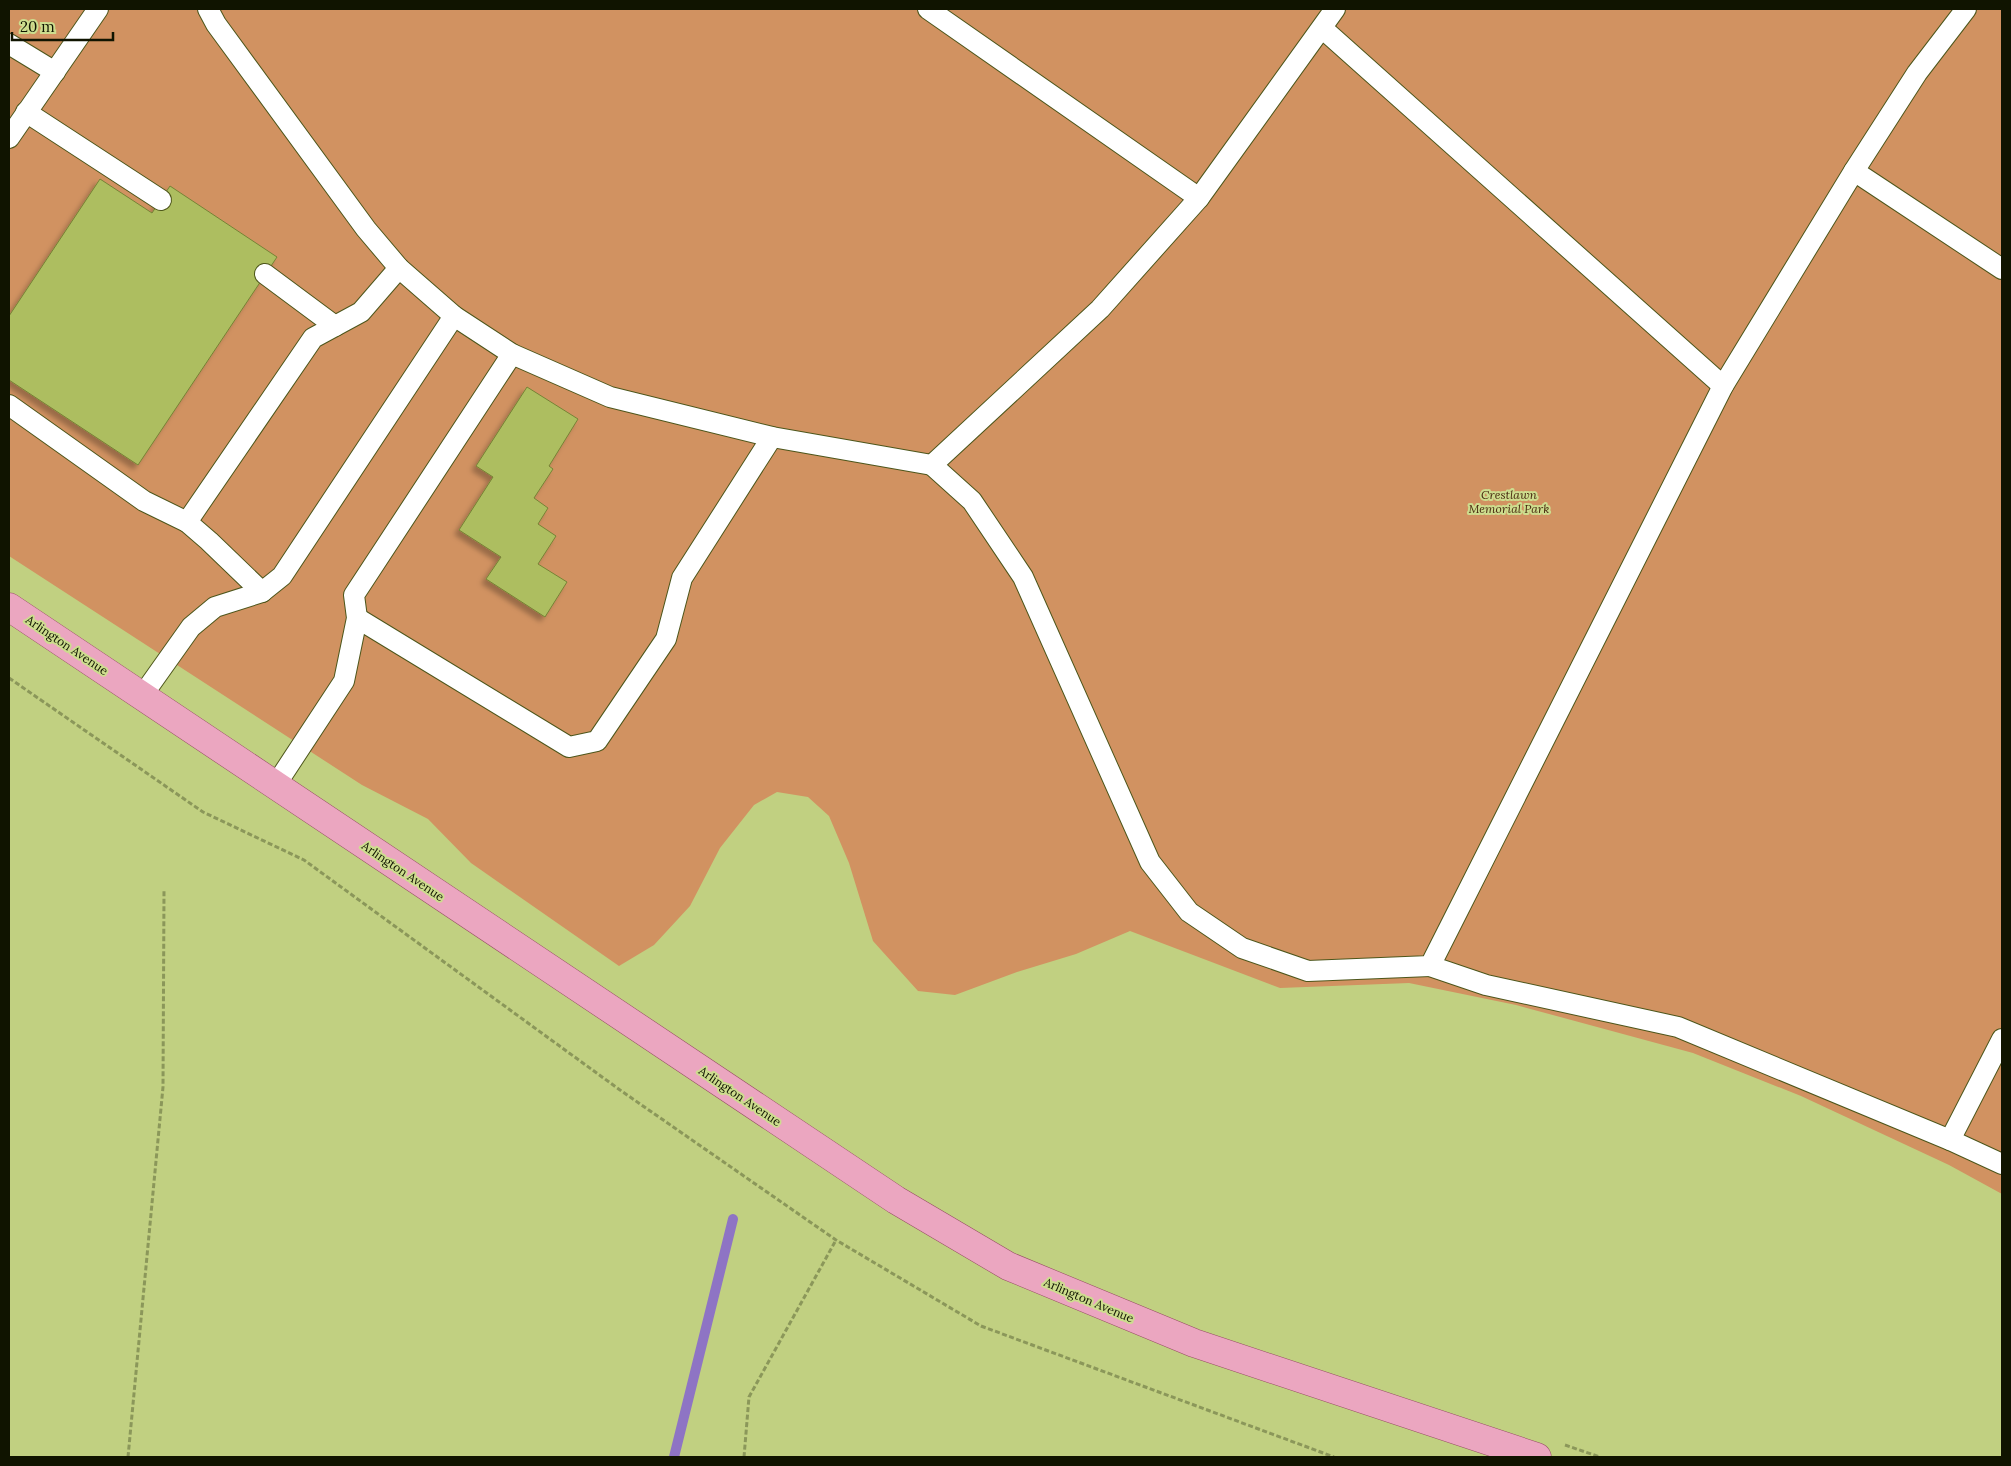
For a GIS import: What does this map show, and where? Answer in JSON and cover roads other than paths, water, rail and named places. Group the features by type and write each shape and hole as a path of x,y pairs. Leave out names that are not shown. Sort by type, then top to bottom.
{"main road":[{"name":"Arlington Avenue","path":"9,606 275,786 896,1200 1008,1266 1194,1343 1537,1457"}],"lane":[{"path":"9,138 98,9"},
{"path":"208,9 216,24 366,229 399,268 454,316 512,354 610,396 772,436 932,465 972,501 1023,577 1150,862 1189,912 1242,948 1308,971 1430,966 1486,985 1678,1028 1950,1140 2002,1164"},
{"path":"928,9 1199,198"},
{"path":"932,465 1100,308 1199,198 1335,9"},
{"path":"1430,966 1723,386 1854,170 1917,73 1966,9"},
{"path":"1322,28 1723,386"},
{"path":"9,44 55,72"},
{"path":"26,112 161,200"},
{"path":"1854,170 2002,269"},
{"path":"187,522 313,338 361,312 399,268"},
{"path":"265,274 335,326"},
{"path":"142,696 191,627 215,607 262,592 282,576 454,316"},
{"path":"275,786 344,682 357,618 354,595 512,354"},
{"path":"9,405 144,501 187,522 262,592"},
{"path":"357,618 569,747 597,741 666,639 682,578 772,436"},
{"path":"1950,1140 2002,1039"}],"waterway":[{"path":"674,1457 733,1219"}],"park label":[{"name":"Crestlawn Memorial Park","path":"1509,501"}]}
